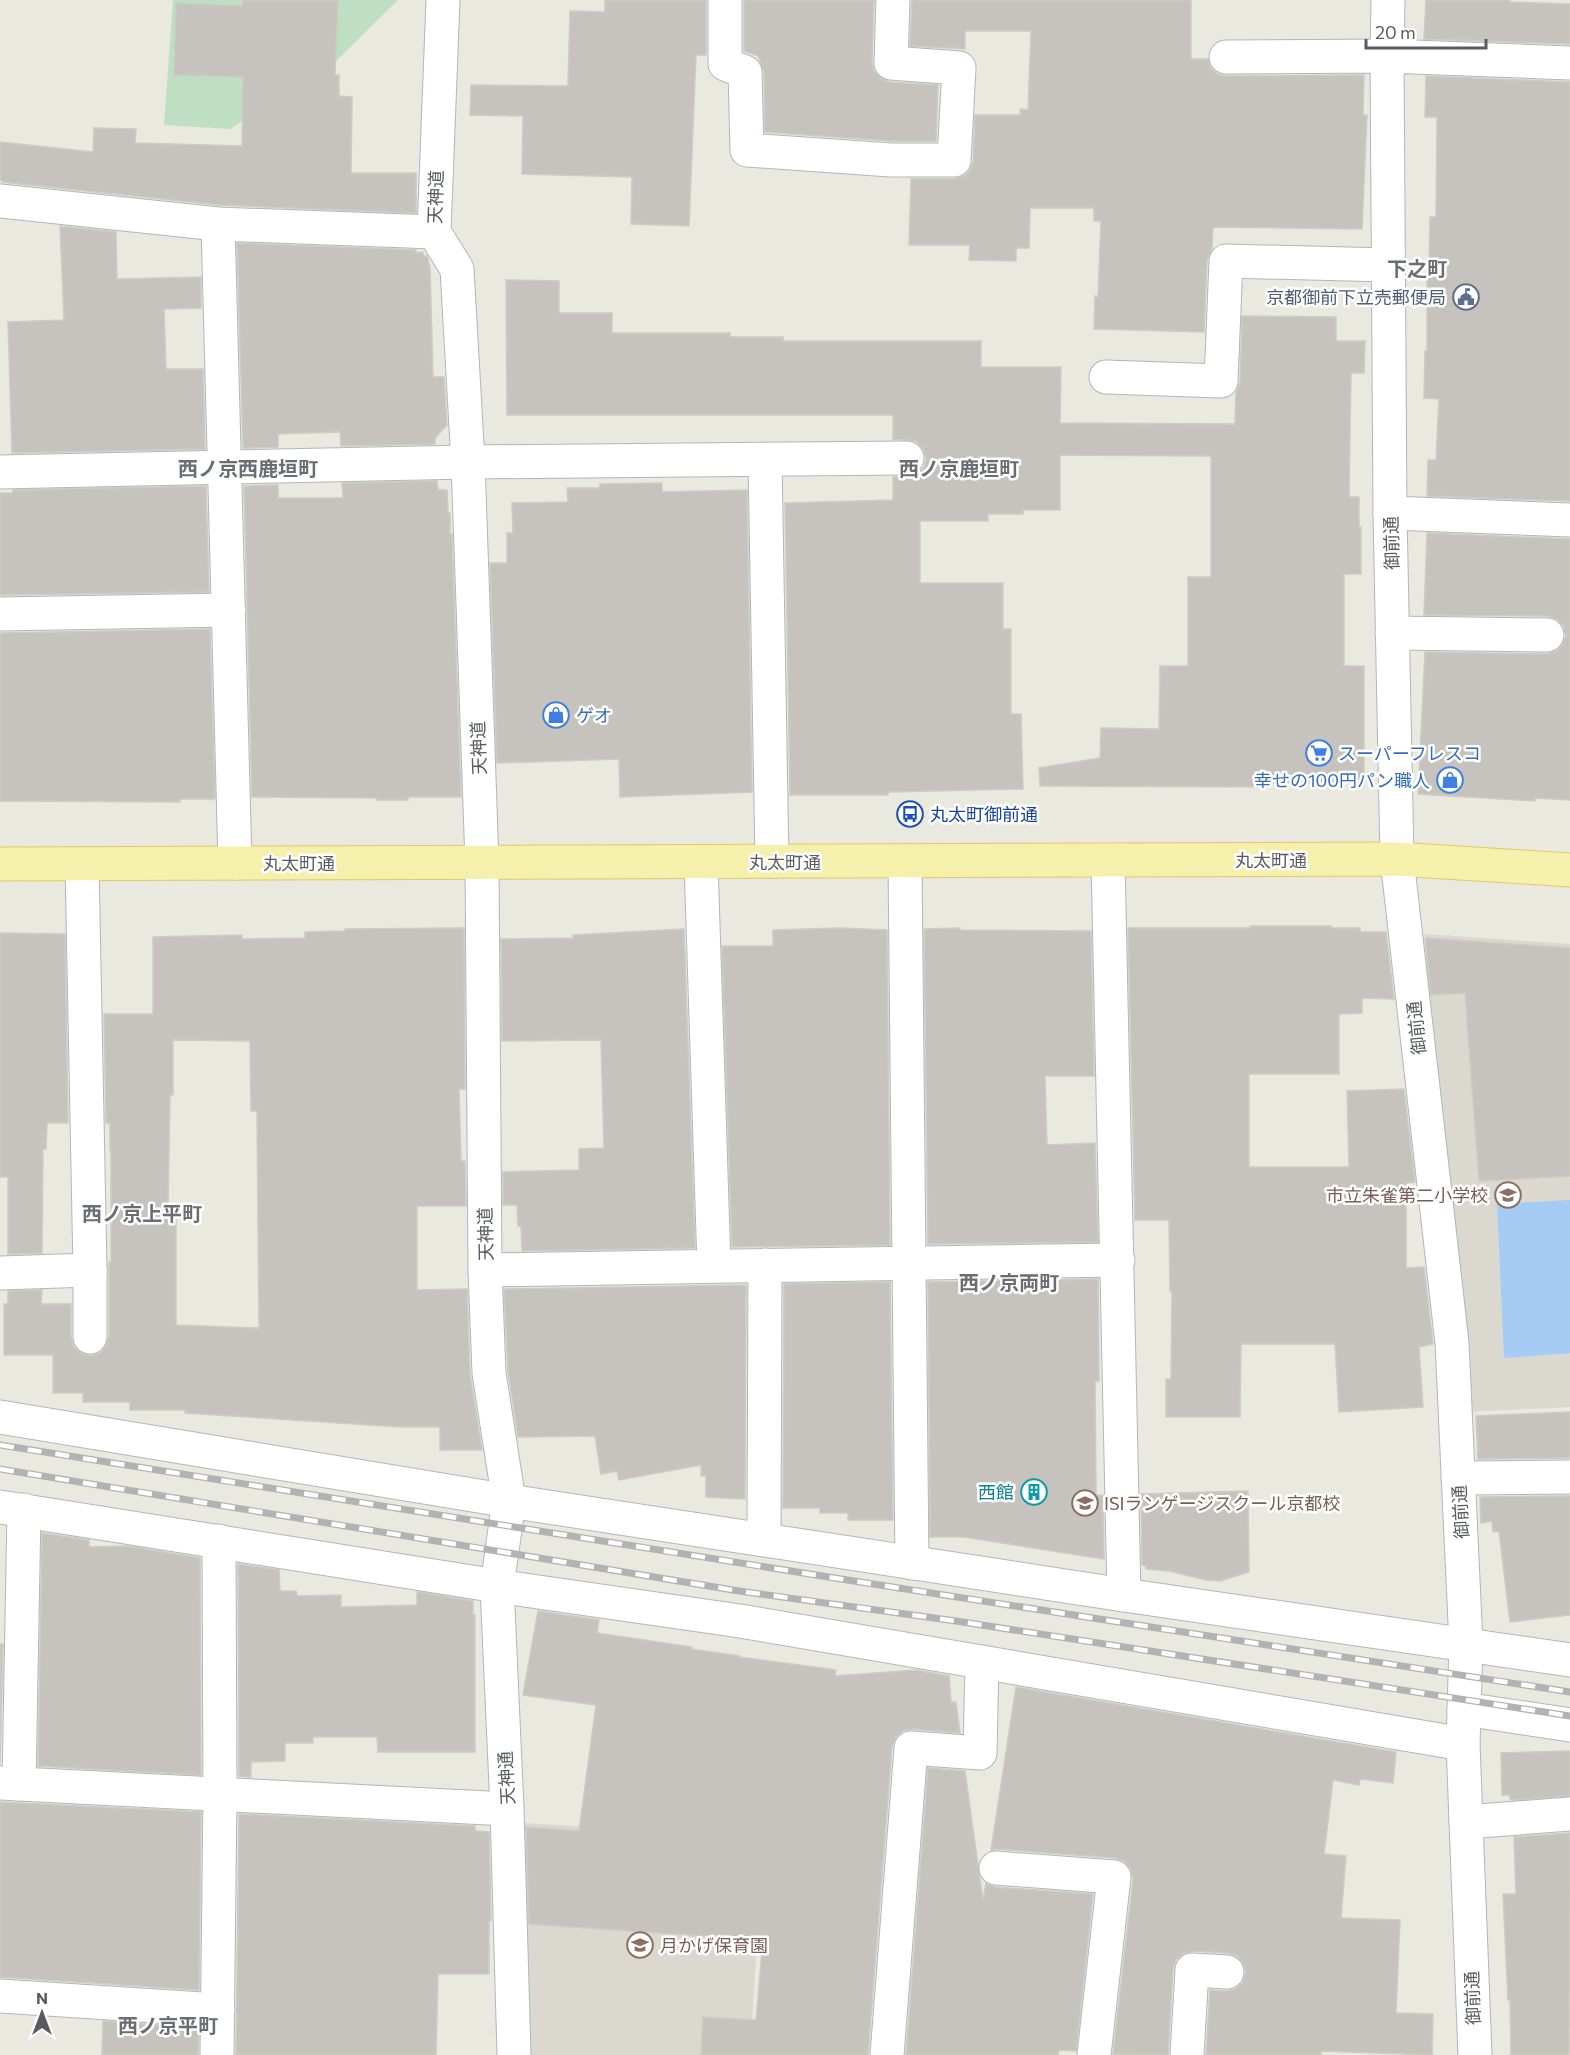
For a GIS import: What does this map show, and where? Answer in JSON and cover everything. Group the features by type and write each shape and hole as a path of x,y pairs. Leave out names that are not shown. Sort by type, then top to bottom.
{"main road":[{"name":"丸太町通","path":"0,864 1397,859 1570,870"}],"street":[{"name":"天神道","path":"443,0 434,232 457,269 468,462 482,863 485,1270 489,1373 509,1501"},
{"path":"725,0 725,64 745,72 747,150 891,159 954,159 959,68 891,63 893,0"},
{"name":"御前通","path":"1388,0 1390,513 1397,859 1452,1343 1466,1644 1463,1744 1474,2055"},
{"path":"1226,57 1387,56 1570,63"},
{"path":"0,201 218,224 434,232"},
{"path":"218,224 235,863"},
{"path":"1106,377 1221,381 1226,261 1388,265"},
{"path":"0,472 468,462 907,458"},
{"path":"765,460 772,861"},
{"path":"1390,513 1570,520"},
{"path":"0,614 229,610"},
{"path":"1392,633 1547,635"},
{"path":"905,861 912,1563"},
{"path":"1108,861 1124,1595"},
{"path":"702,862 714,1266"},
{"path":"82,864 90,1337"},
{"path":"485,1270 1118,1260"},
{"path":"764,1539 765,1265"},
{"path":"0,1273 90,1270"},
{"path":"0,1417 509,1501 1124,1595 1570,1660"},
{"path":"1458,1478 1570,1477"},
{"name":"天神通","path":"509,1501 497,1586 507,1809 514,2055"},
{"path":"507,1809 10,1784 12,1508 497,1586 740,1621 1463,1744"},
{"path":"217,2055 220,1795 219,1540"},
{"path":"888,2055 911,1748 980,1753 982,1662"},
{"path":"1464,1709 1570,1725"},
{"path":"1466,1822 1570,1814"},
{"path":"996,1868 1114,1877 1094,2055"},
{"path":"1187,2055 1192,1970 1227,1972"},
{"path":"0,1996 218,2010"}],"shaded area":[{"name":"市立朱雀第二小学校","path":"1425,934 1570,944 1570,1407 1465,1412 1431,1056"},
{"name":"月かげ保育園","path":"524,1823 763,1838 750,2055 527,2055 524,2051"}],"green space":[{"path":"173,0 398,0 336,61 230,129 164,125"}],"water":[{"path":"1570,1200 1570,1353 1504,1358 1497,1204"}],"building":[{"path":"243,0 338,0 335,75 339,75 339,96 352,97 351,173 416,173 416,213 219,205 0,180 0,142 93,152 94,128 136,129 135,143 242,146 243,77 174,75 176,3 242,6"},
{"path":"605,0 706,0 706,55 696,55 689,226 631,224 632,177 522,174 523,116 470,115 471,85 568,86 570,11 605,12"},
{"path":"744,0 874,0 872,62 874,71 880,78 889,82 938,85 936,141 892,141 765,132 764,72 758,56 744,51"},
{"path":"912,0 1191,0 1191,59 1208,59 1210,67 1217,74 1226,76 1364,75 1363,115 1367,115 1362,229 1213,227 1212,249 1207,260 1204,332 1094,329 1095,296 1098,296 1101,221 1094,221 1094,208 1030,208 1029,248 1016,248 1016,261 969,260 970,245 909,245 911,179 954,179 964,176 970,170 973,162 975,115 1020,115 1020,109 1028,110 1031,31 965,31 965,49 910,46"},
{"path":"1426,0 1510,0 1510,2 1570,4 1570,44 1424,39"},
{"path":"1426,76 1570,82 1570,501 1427,496 1428,460 1436,460 1439,399 1424,398 1430,217 1436,217 1437,117 1425,117"},
{"path":"60,226 116,232 117,279 201,277 201,308 164,309 166,369 203,369 205,449 12,453 8,322 64,320"},
{"path":"237,243 416,250 416,253 423,252 423,256 427,256 430,267 433,377 444,377 447,425 435,438 435,444 341,446 340,432 278,434 278,447 243,448"},
{"path":"506,280 559,281 559,313 612,313 612,333 730,333 730,337 783,337 783,341 981,341 981,367 1061,367 1060,423 1235,424 1236,392 1240,382 1242,316 1336,317 1336,341 1365,341 1364,373 1351,373 1349,497 1359,497 1361,574 1344,574 1344,666 1364,666 1364,783 1271,783 1271,787 1040,786 1039,768 1100,758 1101,728 1159,729 1160,666 1188,666 1188,577 1211,577 1211,456 1060,455 1060,510 1023,510 1023,514 988,514 988,521 920,521 920,583 1003,583 1003,629 1011,629 1011,714 1021,714 1023,789 888,792 888,795 790,795 785,503 893,500 893,477 908,477 917,474 924,467 926,458 923,449 916,441 893,439 893,415 507,415"},
{"path":"437,481 438,490 447,490 450,534 452,534 461,797 408,797 408,800 377,800 377,798 252,797 244,486 278,485 278,498 343,498 342,483"},
{"path":"662,483 662,492 747,490 752,792 620,797 619,759 497,763 490,563 507,563 507,533 513,533 512,503 568,502 567,488 600,488 600,484"},
{"path":"206,486 209,592 0,595 0,493 13,493 13,490"},
{"path":"1427,533 1570,539 1570,800 1535,798 1535,801 1418,794 1425,652 1547,654 1557,651 1566,636 1563,625 1547,616 1424,615"},
{"path":"210,629 215,799 180,799 180,802 0,801 0,633"},
{"path":"1250,926 1331,926 1331,928 1360,928 1360,932 1386,932 1394,999 1362,998 1362,1013 1339,1014 1339,1074 1249,1074 1249,1167 1349,1167 1347,1091 1404,1089 1415,1182 1406,1183 1406,1268 1424,1267 1433,1344 1419,1347 1423,1407 1339,1412 1335,1344 1241,1344 1240,1417 1166,1417 1166,1379 1171,1379 1172,1292 1170,1292 1169,1220 1135,1220 1128,928 1250,928"},
{"path":"464,928 465,1089 459,1089 461,1161 465,1161 466,1206 417,1206 417,1290 467,1289 470,1374 482,1450 440,1450 440,1427 401,1427 185,1413 185,1410 130,1410 130,1402 83,1402 83,1393 53,1393 53,1355 4,1355 4,1304 8,1304 8,1291 42,1290 41,1304 71,1304 71,1337 74,1347 81,1353 91,1356 100,1353 106,1346 109,1337 109,1262 111,1262 111,1150 110,1123 106,1123 104,1014 153,1014 153,937 242,935 242,939 305,938 305,932 345,931 345,929","holes":["173,1040 250,1041 251,1111 257,1111 259,1328 176,1325 176,1208 168,1208"]},
{"path":"839,928 887,930 890,1245 732,1247 722,946 773,946 773,930"},
{"path":"960,928 960,930 1091,931 1094,1076 1045,1076 1047,1145 1095,1143 1098,1242 928,1244 924,929"},
{"path":"684,929 695,1248 522,1251 517,1205 503,1205 503,1172 579,1170 579,1149 604,1148 601,1040 502,1041 501,939 573,938 573,935"},
{"path":"0,933 65,934 68,1123 47,1123 46,1149 43,1149 42,1253 8,1254 8,1177 0,1177"},
{"path":"1425,938 1570,948 1570,1176 1479,1181 1465,993 1431,995"},
{"path":"1098,1279 1099,1381 1095,1381 1096,1495 1103,1495 1104,1559 964,1537 930,1537 928,1282"},
{"path":"890,1282 893,1520 848,1520 848,1513 820,1513 820,1508 783,1508 784,1284"},
{"path":"746,1285 745,1499 706,1497 706,1476 701,1476 701,1465 619,1480 617,1471 601,1474 595,1436 518,1437 508,1371 504,1289"},
{"path":"1570,1412 1570,1458 1478,1459 1476,1416"},
{"path":"1248,1491 1249,1572 1220,1581 1146,1569 1146,1566 1142,1565 1141,1494"},
{"path":"1570,1496 1570,1615 1510,1622 1499,1531 1493,1532 1492,1521 1481,1523 1480,1497"},
{"path":"42,1533 89,1540 89,1547 127,1546 200,1558 201,1775 38,1766"},
{"path":"238,1564 279,1570 280,1591 296,1591 297,1596 341,1595 341,1607 417,1605 417,1592 473,1601 473,1615 475,1615 475,1752 378,1752 377,1737 313,1737 313,1743 285,1743 285,1761 251,1762 251,1777 239,1776"},
{"path":"538,1611 599,1620 597,1633 692,1647 691,1649 739,1657 836,1670 835,1676 916,1670 949,1676 951,1702 956,1702 960,1733 912,1729 903,1731 896,1737 892,1746 868,2055 701,2055 703,2017 756,2020 763,1940 529,1924 526,1827 579,1831 596,1705 523,1695"},
{"path":"0,1644 3,1644 0,1764"},
{"path":"1016,1687 1396,1752 1393,1783 1360,1779 1359,1785 1333,1780 1324,1854 1346,1856 1341,1918 1400,1920 1396,2013 1433,2014 1432,2055 1321,2051 1321,2055 1206,2055 1210,1990 1235,1989 1242,1983 1246,1972 1237,1956 1228,1953 1193,1951 1183,1954 1176,1960 1173,1968 1168,2055 1113,2054 1133,1879 1131,1869 1124,1861 1115,1858 991,1850"},
{"path":"1570,1751 1570,1796 1513,1800 1510,1799 1510,1795 1502,1795 1501,1753"},
{"path":"928,1768 965,1771 983,1901 986,1883 995,1887 1093,1894 1076,2051 1059,2050 1058,2055 906,2055"},
{"path":"0,1802 201,1812 199,1990 0,1977"},
{"path":"239,1814 475,1826 475,1831 489,1832 491,1921 489,1921 489,1974 438,1974 436,2055 236,2055"},
{"path":"1570,1833 1569,2055 1511,2055 1503,1894 1516,1894 1514,1837"},
{"path":"103,2021 199,2028 198,2055 102,2055"}],"railway":[{"path":"0,1445 1570,1692"},
{"path":"0,1469 739,1591 956,1621 1570,1716"}],"place":[{"name":"京都御前下立売郵便局","path":"1466,297"},
{"name":"ゲオ","path":"556,715"},
{"name":"スーパーフレスコ","path":"1319,753"},
{"name":"幸せの100円パン職人","path":"1450,780"},
{"name":"丸太町御前通","path":"910,814"},
{"name":"市立朱雀第二小学校","path":"1508,1195"},
{"name":"西館","path":"1034,1492"},
{"name":"ISIランゲージスクール京都校","path":"1085,1503"},
{"name":"月かげ保育園","path":"640,1945"}],"district":[{"name":"下之町","path":"1417,268"},
{"name":"西ノ京西鹿垣町","path":"248,468"},
{"name":"西ノ京鹿垣町","path":"959,468"},
{"name":"西ノ京上平町","path":"142,1213"},
{"name":"西ノ京両町","path":"1009,1282"},
{"name":"西ノ京平町","path":"168,2025"}]}
